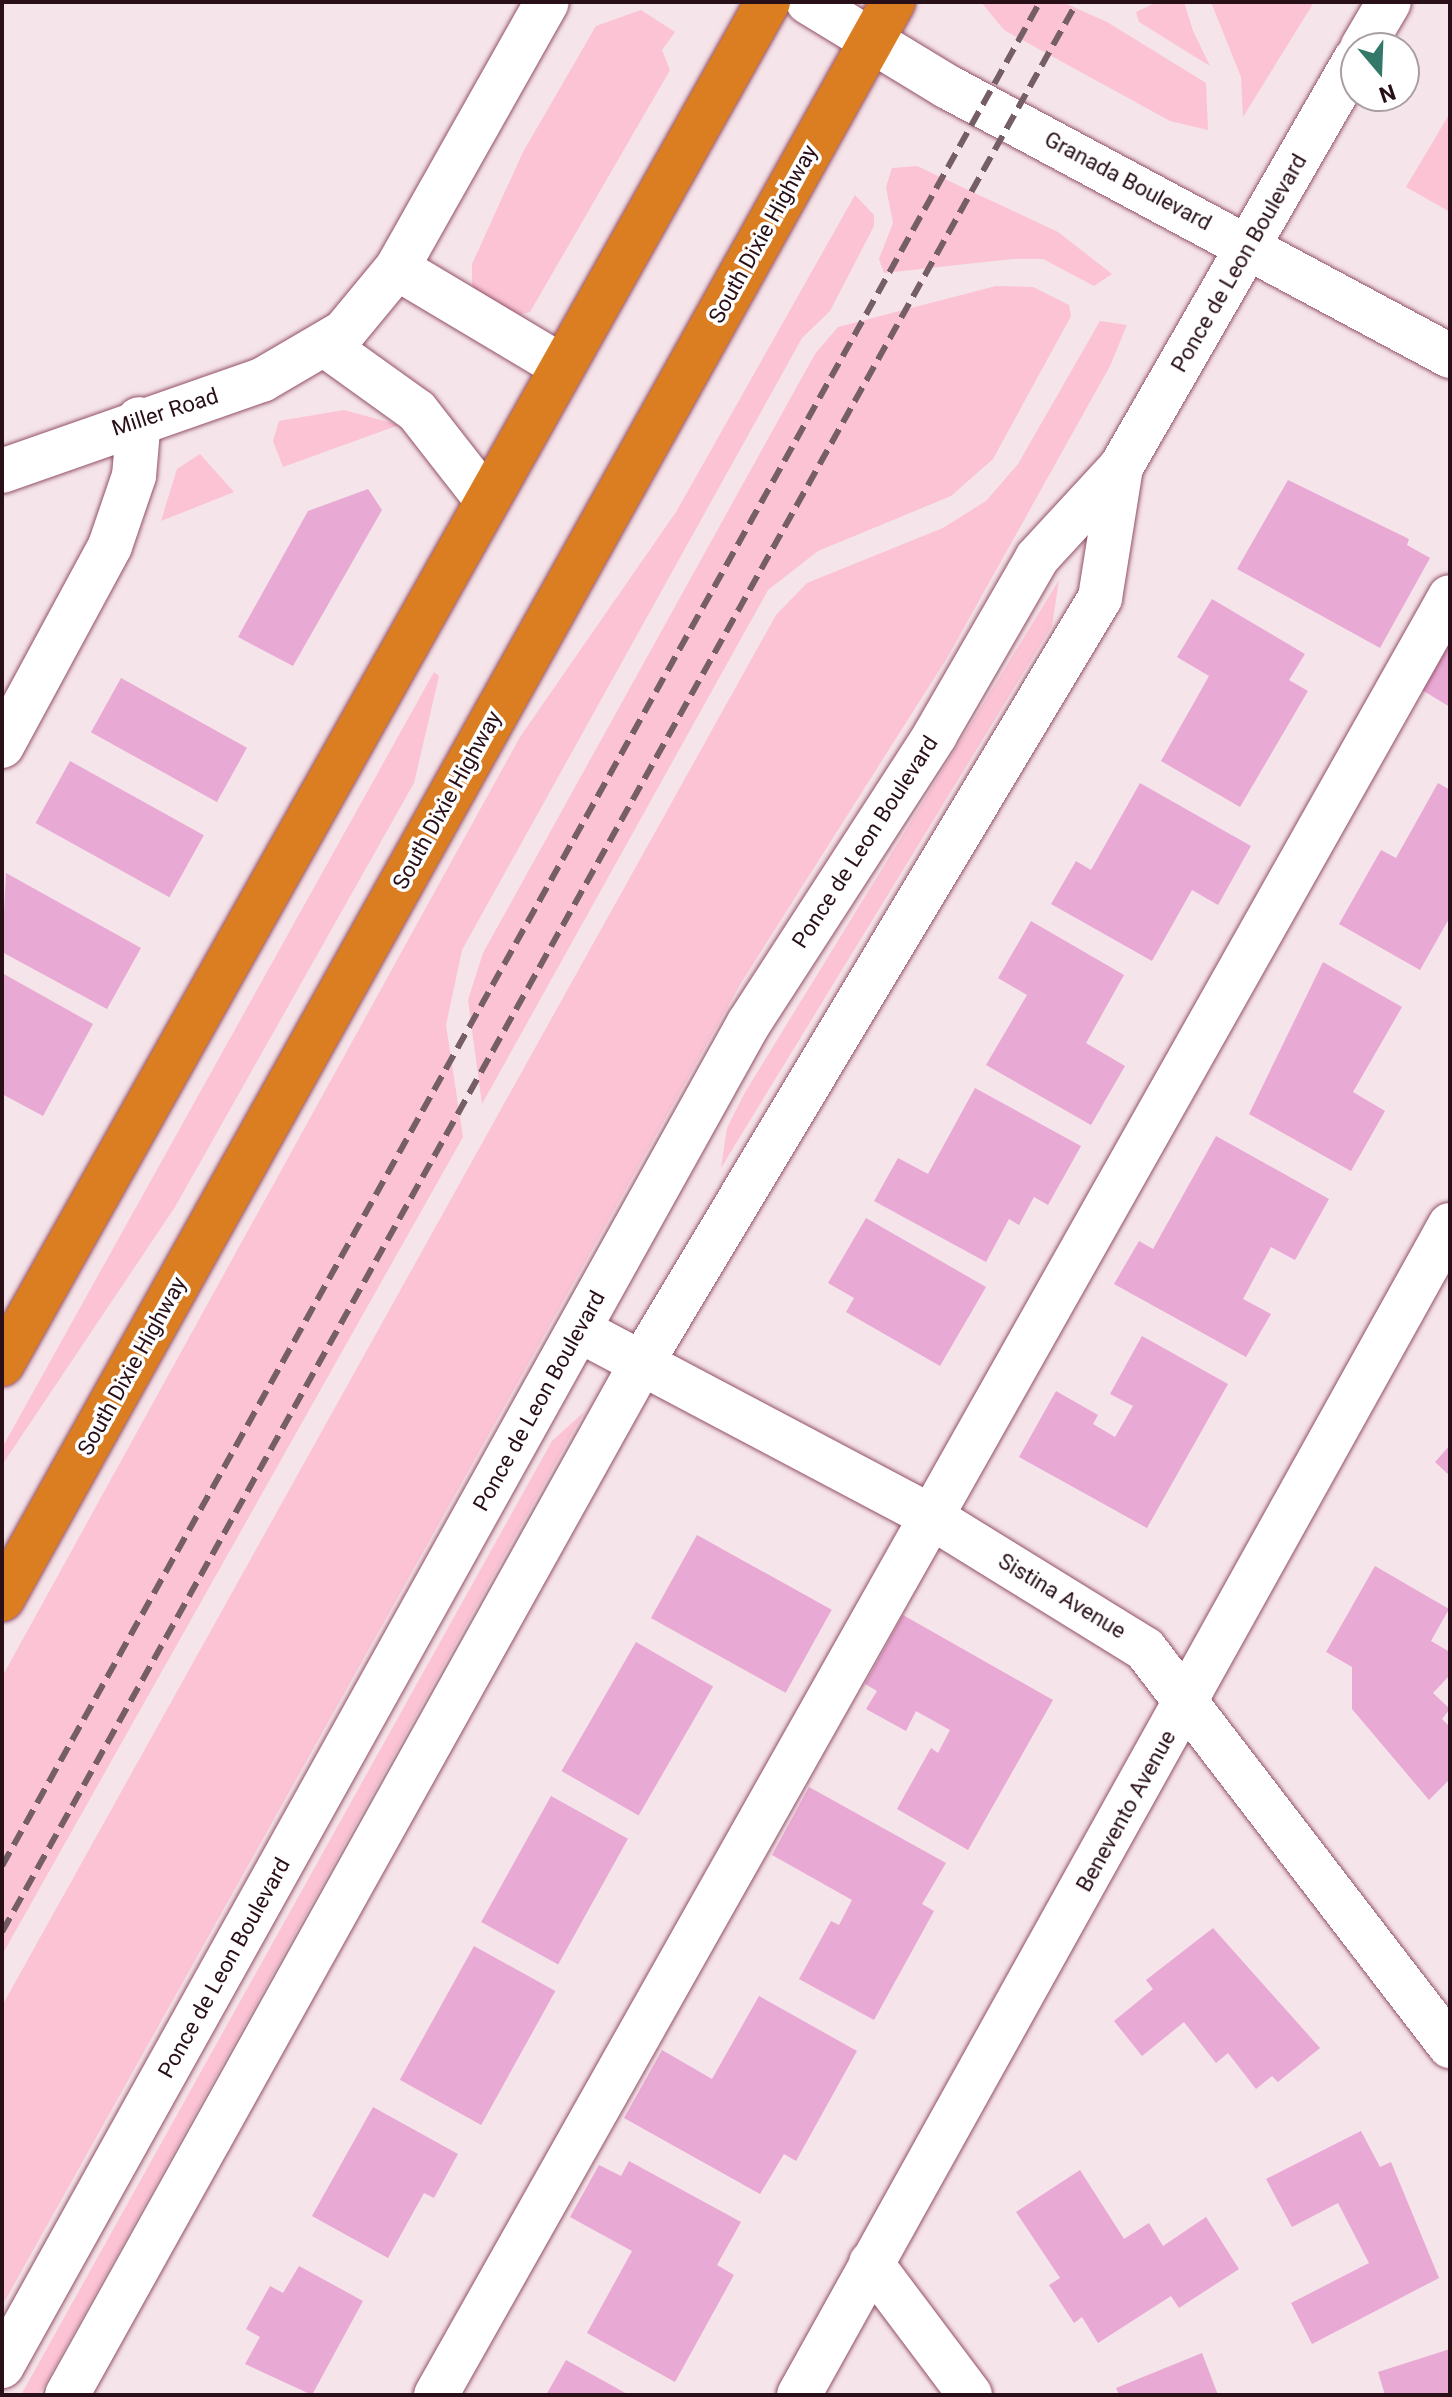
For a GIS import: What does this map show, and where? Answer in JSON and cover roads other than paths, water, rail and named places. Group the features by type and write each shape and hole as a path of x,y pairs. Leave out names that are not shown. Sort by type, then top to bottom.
{"highway":[{"path":"2,1364 485,498 768,2"},
{"name":"South Dixie Highway","path":"2,1599 893,2"}],"street":[{"name":"Miller Road","path":"2,471 139,419 262,380 325,345 374,304 547,2"},
{"name":"Granada Boulevard","path":"808,2 872,42 1450,356"},
{"path":"1371,32 1389,2"},
{"name":"Ponce de Leon Boulevard","path":"2,2366 749,1023 935,735 1037,558 1121,467 1340,87"},
{"path":"397,268 560,365"},
{"path":"325,345 417,411 485,498"},
{"path":"2,746 110,546 134,476 139,419"},
{"name":"Ponce de Leon Boulevard","path":"67,2395 641,1364 1100,598 1121,467"},
{"path":"436,2395 928,1515 1450,597"},
{"name":"Benevento Avenue","path":"799,2395 1450,1225"},
{"name":"Sistina Avenue","path":"579,1330 928,1515 1123,1631 1187,1701 1450,2046"},
{"path":"871,2263 970,2395"}],"railway":[{"path":"2,1866 1040,2"},
{"path":"2,1932 1077,2"}]}
